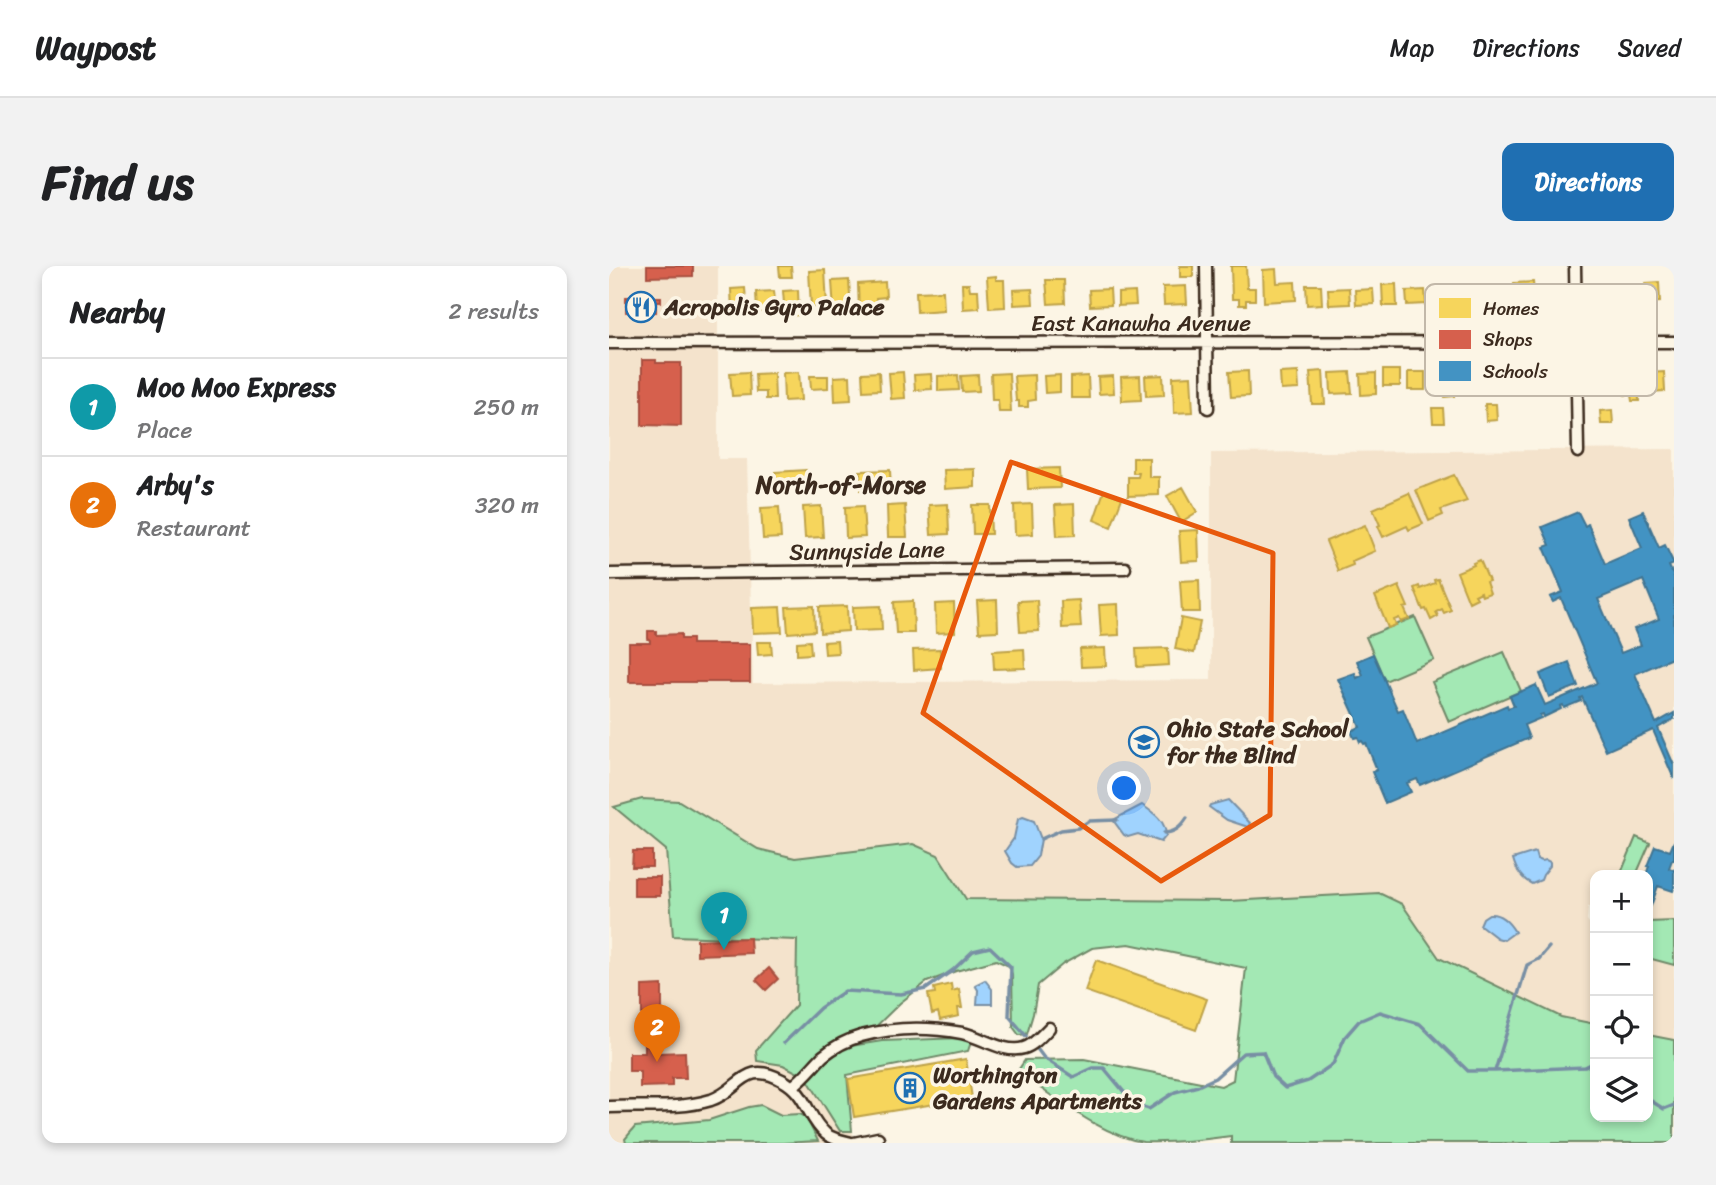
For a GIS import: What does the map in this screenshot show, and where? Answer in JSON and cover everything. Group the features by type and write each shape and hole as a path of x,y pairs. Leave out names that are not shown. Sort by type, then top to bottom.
{"street":[{"path":"1206,266 1208,408"},
{"path":"1574,266 1574,284"},
{"name":"East Kanawha Avenue","path":"609,343 1425,342"},
{"path":"1577,396 1578,452"},
{"name":"Sunnyside Lane","path":"609,573 1125,568"},
{"path":"793,1086 824,1055 838,1045 861,1036 912,1028 965,1034 1015,1049 1026,1048 1049,1028"},
{"path":"609,1107 689,1105 712,1100 746,1076 758,1072 793,1086 826,1135 852,1143 878,1138"}],"highlighted area":[{"path":"1011,462 1273,553 1270,815 1161,881 923,713"}],"shaded area":[{"name":"Ohio State School for the Blind","path":"609,266 718,266 718,459 747,459 753,683 1211,680 1211,453 1674,449 1674,921 1653,922 1653,870 1590,870 1590,907 1587,920 1590,924 1590,1023 1561,1017 1438,958 1402,904 1379,893 1230,901 966,899 939,855 913,844 795,858 758,849 679,801 615,808 666,850 673,936 797,939 796,1005 756,1050 806,1077 839,1130 852,1131 856,1143 609,1143"},
{"path":"1653,959 1674,965 1674,1040 1653,1036"}],"green space":[{"path":"1415,617 1434,660 1385,681 1366,637"},
{"path":"1504,652 1521,691 1449,722 1432,682"},
{"path":"642,799 679,801 758,849 795,858 913,844 938,855 966,899 1230,901 1379,893 1402,904 1439,958 1561,1017 1590,1023 1590,1122 1653,1122 1653,1036 1674,1040 1674,1143 1231,1143 1231,1136 1165,1142 1143,1142 1128,1138 1096,1125 1024,1077 1019,1069 1025,1060 1084,1059 1221,1086 1233,1080 1246,968 1129,944 1092,948 1063,964 1038,985 1027,1034 1019,1035 1013,1027 1012,974 1009,966 996,960 927,982 900,1003 857,1045 882,1041 961,1038 971,1042 968,1051 847,1075 852,1131 840,1131 806,1077 783,1065 757,1061 756,1050 796,1005 797,940 673,936 666,850 614,807"},
{"path":"1636,837 1650,843 1638,870 1622,870"},
{"path":"1674,921 1674,965 1653,959 1653,922"},
{"path":"761,1105 781,1115 800,1114 806,1117 818,1141 626,1143 625,1139 635,1127 709,1120"}],"water":[{"path":"1228,800 1250,823 1248,827 1227,820 1209,807"},
{"path":"1142,805 1162,822 1166,836 1161,842 1138,834 1128,837 1113,820"},
{"path":"1023,817 1034,821 1041,839 1038,856 1030,866 1017,867 1005,851 1014,838 1018,819"},
{"path":"1535,852 1537,859 1550,862 1550,866 1541,880 1532,884 1520,874 1513,859"},
{"path":"1489,914 1504,919 1515,932 1504,940 1497,938 1480,925 1483,918"},
{"path":"985,980 992,989 992,1004 977,1004 978,990 975,985"}],"building: Homes":[{"path":"779,266 791,266 792,277 780,277"},
{"path":"1180,266 1193,266 1193,277 1180,277"},
{"path":"1231,266 1246,266 1247,288 1255,288 1255,300 1246,300 1246,305 1239,305 1239,299 1232,299"},
{"path":"1276,269 1277,283 1295,282 1296,300 1264,302 1263,270"},
{"path":"825,270 827,306 811,307 809,271"},
{"path":"996,276 996,280 1004,280 1005,307 989,308 987,277"},
{"path":"849,280 851,311 834,311 832,281"},
{"path":"1046,280 1064,280 1065,303 1048,304"},
{"path":"885,282 886,297 876,298 876,311 859,312 858,284"},
{"path":"1659,282 1660,302 1657,302 1657,284 1646,283"},
{"path":"962,284 969,284 970,290 978,290 979,308 963,309"},
{"path":"1396,284 1397,306 1383,306 1382,285"},
{"path":"1306,285 1321,285 1322,304 1307,305"},
{"path":"1186,286 1187,304 1164,305 1163,287"},
{"path":"745,288 747,312 732,313 731,289"},
{"path":"1349,288 1350,304 1329,305 1328,289"},
{"path":"1032,289 1033,304 1014,305 1013,290"},
{"path":"1110,289 1111,305 1090,306 1089,290"},
{"path":"1373,289 1374,304 1356,305 1355,290"},
{"path":"798,290 799,315 785,316 783,291"},
{"path":"1425,290 1425,304 1407,305 1406,291"},
{"path":"774,291 776,311 757,312 756,292"},
{"path":"943,291 944,310 917,312 916,292"},
{"path":"1135,292 1136,305 1118,306 1118,293"},
{"path":"1383,370 1400,370 1400,386 1383,386"},
{"path":"1248,371 1249,396 1231,397 1229,372"},
{"path":"1323,371 1325,404 1312,404 1310,372"},
{"path":"749,372 750,395 732,396 730,373"},
{"path":"799,372 801,400 784,401 783,373"},
{"path":"879,372 880,390 863,391 862,373"},
{"path":"903,372 905,398 891,399 889,373"},
{"path":"1298,372 1299,389 1281,390 1280,373"},
{"path":"1350,372 1352,393 1331,394 1330,373"},
{"path":"1408,372 1425,372 1425,390 1408,390"},
{"path":"1657,372 1664,372 1665,391 1657,391"},
{"path":"774,373 775,399 766,399 766,392 756,392 755,374"},
{"path":"1009,373 1011,412 999,412 998,400 992,400 991,374"},
{"path":"1376,373 1376,394 1361,395 1360,374"},
{"path":"931,374 932,389 915,390 914,375"},
{"path":"958,375 959,390 938,391 938,376"},
{"path":"978,375 979,391 962,392 961,376"},
{"path":"1034,375 1035,400 1028,401 1028,407 1019,407 1014,376"},
{"path":"1060,375 1060,392 1045,393 1044,376"},
{"path":"1163,375 1164,395 1146,396 1145,376"},
{"path":"810,376 828,376 828,388 811,389"},
{"path":"850,376 851,400 835,401 834,377"},
{"path":"1088,376 1089,398 1071,398 1071,377"},
{"path":"1113,376 1114,393 1099,394 1098,377"},
{"path":"1140,376 1141,400 1122,401 1121,377"},
{"path":"1191,376 1193,412 1174,413 1173,377"},
{"path":"1631,396 1639,396 1639,401 1632,401"},
{"path":"1485,404 1496,404 1497,420 1486,421"},
{"path":"1432,408 1443,408 1444,423 1433,423"},
{"path":"1612,410 1613,424 1601,424 1600,411"},
{"path":"1133,458 1149,458 1149,477 1159,477 1159,495 1128,496 1128,477 1138,477 1139,473 1133,473"},
{"path":"1059,468 1060,488 1028,489 1027,469"},
{"path":"975,469 975,487 945,489 944,470"},
{"path":"806,470 807,489 776,491 775,472"},
{"path":"890,470 891,489 860,490 860,471"},
{"path":"1454,475 1467,501 1441,510 1443,515 1429,521 1416,490"},
{"path":"1183,487 1197,512 1181,522 1167,496"},
{"path":"1104,491 1122,498 1111,527 1094,520"},
{"path":"1409,493 1423,524 1409,530 1407,526 1383,537 1373,509"},
{"path":"948,504 949,534 931,535 929,505"},
{"path":"1032,504 1033,534 1015,535 1014,505"},
{"path":"1074,504 1075,535 1057,536 1055,505"},
{"path":"905,505 907,537 888,537 887,506"},
{"path":"972,505 990,505 991,534 973,534"},
{"path":"821,506 823,537 805,538 803,507"},
{"path":"863,506 865,537 846,538 845,507"},
{"path":"779,507 781,538 763,539 761,508"},
{"path":"1365,525 1375,551 1352,561 1353,565 1338,571 1326,541"},
{"path":"1198,530 1199,561 1181,562 1179,531"},
{"path":"1480,560 1489,581 1486,582 1490,593 1482,596 1481,592 1469,602 1457,572"},
{"path":"1438,579 1451,610 1444,613 1442,609 1436,612 1438,616 1431,620 1426,609 1423,610 1414,588 1419,586 1420,589"},
{"path":"1199,580 1200,612 1182,612 1180,581"},
{"path":"1399,586 1408,607 1404,608 1409,619 1401,622 1399,618 1394,620 1396,625 1388,628 1375,596"},
{"path":"997,600 998,631 979,632 977,601"},
{"path":"1037,600 1039,631 1020,632 1018,601"},
{"path":"1079,600 1081,627 1062,628 1061,601"},
{"path":"913,601 914,633 896,633 894,602"},
{"path":"954,603 955,632 936,633 935,604"},
{"path":"1118,604 1119,635 1101,636 1099,605"},
{"path":"814,606 815,631 788,633 786,607"},
{"path":"847,606 848,631 820,633 819,607"},
{"path":"881,606 882,630 854,631 853,607"},
{"path":"780,607 782,632 753,633 752,608"},
{"path":"1181,618 1200,622 1194,653 1175,649"},
{"path":"810,641 811,654 797,655 797,642"},
{"path":"837,641 838,653 825,654 824,642"},
{"path":"757,642 771,642 772,654 758,655"},
{"path":"1105,648 1106,666 1081,667 1080,649"},
{"path":"1168,648 1169,665 1137,667 1136,649"},
{"path":"940,649 941,668 914,670 913,650"},
{"path":"1024,649 1025,668 994,669 993,651"},
{"name":"Worthington Gardens Apartments","path":"1096,960 1207,999 1196,1030 1085,991"},
{"path":"951,984 952,991 959,989 962,1008 958,1008 959,1016 940,1020 938,1012 932,1014 928,994 935,993 934,988"},
{"name":"Worthington Gardens Apartments","path":"966,1059 972,1098 854,1117 848,1079"}],"building: Shops":[{"path":"647,266 693,266 693,276 647,277"},
{"name":"Acropolis Gyro Palace","path":"634,294 661,297 661,302 656,302 656,312 626,312 626,297 634,297"},
{"path":"642,360 681,363 681,426 642,425"},
{"path":"648,631 656,631 656,635 681,634 681,639 692,639 692,644 750,644 750,682 629,682 629,643 650,643"},
{"path":"633,851 652,851 652,867 632,867"},
{"path":"634,877 660,877 660,896 634,896"},
{"path":"750,938 751,953 697,955 697,940"},
{"path":"769,968 778,979 766,990 756,980"},
{"path":"662,985 662,1014 642,1014 642,986"},
{"path":"645,1044 656,1044 656,1053 685,1052 686,1078 672,1078 672,1086 640,1087 640,1071 629,1071 629,1053 645,1053"}],"building: Schools":[{"name":"Ohio State School for the Blind","path":"1643,511 1659,548 1665,545 1674,564 1669,566 1674,577 1674,657 1635,674 1656,723 1674,713 1674,719 1658,728 1674,765 1674,779 1653,730 1606,751 1582,697 1581,701 1564,708 1563,705 1560,706 1561,709 1544,717 1543,714 1540,715 1541,718 1524,725 1529,738 1420,785 1417,779 1407,783 1411,792 1385,803 1372,772 1377,770 1366,743 1360,742 1358,737 1354,738 1351,731 1360,727 1338,679 1355,673 1357,678 1363,675 1357,661 1373,654 1398,711 1403,709 1417,744 1507,705 1508,708 1514,706 1510,696 1536,685 1545,705 1597,683 1561,598 1553,602 1550,597 1563,592 1544,547 1550,545 1542,527 1578,512 1585,526 1588,524 1605,564 1642,548 1629,517","holes":["1643,580 1659,619 1634,629 1641,645 1621,653 1598,599"]},
{"path":"1569,662 1578,686 1549,697 1540,674"},
{"path":"1674,841 1674,860 1669,868 1674,870 1673,891 1658,886 1653,900 1653,870 1648,870 1647,866 1655,846 1670,851"}],"waterway":[{"path":"1164,833 1172,832 1187,818"},
{"path":"1041,839 1061,830 1078,828 1089,821 1117,820"},
{"path":"784,1043 820,1008 845,991 901,994 926,989 953,970 973,951 990,947 1011,967 1009,1016 1026,1036"},
{"path":"1495,1071 1527,965 1539,959 1549,947"},
{"path":"1038,1050 1044,1058 1073,1077 1093,1068 1104,1068 1134,1104 1149,1109 1175,1092 1215,1078 1243,1053 1263,1052 1273,1077 1285,1088 1308,1081 1333,1064 1345,1037 1359,1021 1380,1012 1420,1024 1468,1071 1585,1067 1590,1064"},
{"path":"1653,1102 1664,1109 1674,1105"}],"place":[{"name":"Acropolis Gyro Palace","path":"641,307"},
{"name":"Ohio State School for the Blind","path":"1144,742"},
{"name":"Moo Moo Express","path":"724,950"},
{"name":"Arby's","path":"657,1062"},
{"name":"Worthington Gardens Apartments","path":"910,1088"}],"district":[{"name":"North-of-Morse","path":"841,485"}]}
